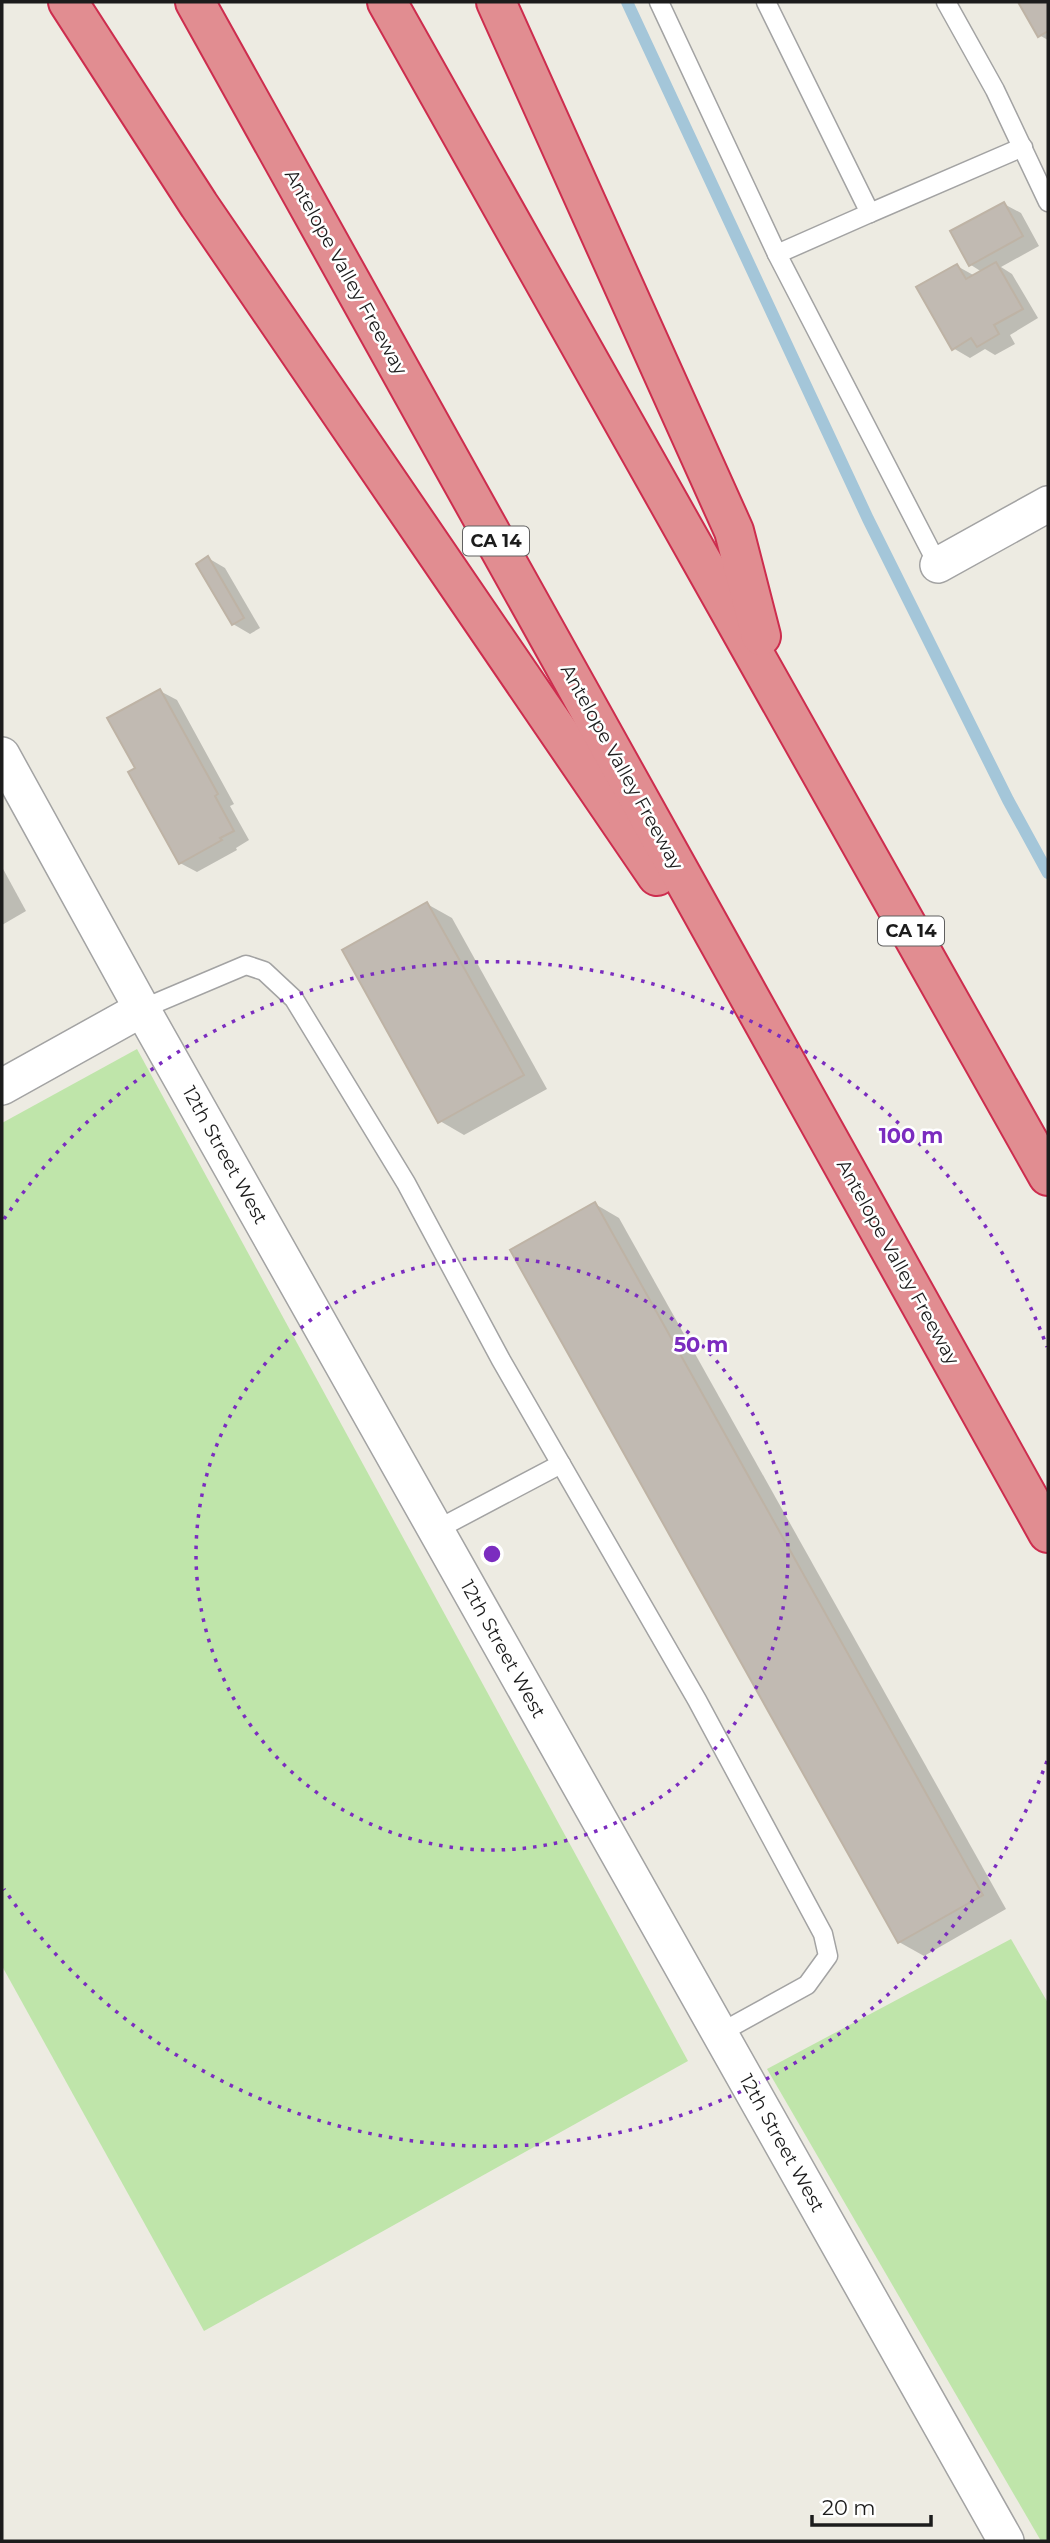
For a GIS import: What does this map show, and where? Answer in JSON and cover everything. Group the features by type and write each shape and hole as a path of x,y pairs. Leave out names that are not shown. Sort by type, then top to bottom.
{"highway":[{"path":"68,2 199,205 796,1080"},
{"name":"Antelope Valley Freeway","path":"195,2 1048,1533"},
{"name":"CA 14","path":"387,2 774,685 1048,1176"},
{"path":"496,2 734,531 774,685"}],"street":[{"path":"939,565 1048,504"},
{"name":"12th Street West","path":"2,755 142,1009 1006,2541"},
{"path":"2,1087 142,1009"}],"lane":[{"path":"659,2 777,254 939,565"},
{"path":"766,2 870,213"},
{"path":"946,2 995,90 1048,202"},
{"path":"777,254 1023,147"},
{"path":"142,1009 246,965 264,971 294,999 406,1183 495,1348 698,1700 823,1934 828,1956 807,1985 720,2033"},
{"path":"436,1530 561,1464"}],"green space":[{"path":"137,1049 688,2061 204,2331 2,1966 2,1123"},
{"path":"1011,1939 1048,2003 1048,2541 1041,2541 767,2069"}],"building":[{"path":"1018,2 1048,2 1048,31 1038,37"},
{"path":"1004,202 1023,236 969,266 950,231"},
{"path":"996,262 1023,309 994,325 999,334 977,347 971,338 952,350 916,287 957,264 966,279"},
{"path":"208,556 244,618 232,625 196,564"},
{"path":"160,689 218,794 215,796 234,831 179,864 128,772 135,768 107,718"},
{"path":"427,902 524,1075 438,1123 342,950"},
{"path":"595,1202 983,1895 898,1943 510,1250"}],"waterway":[{"path":"627,2 868,519 1008,800 1048,873"}]}
